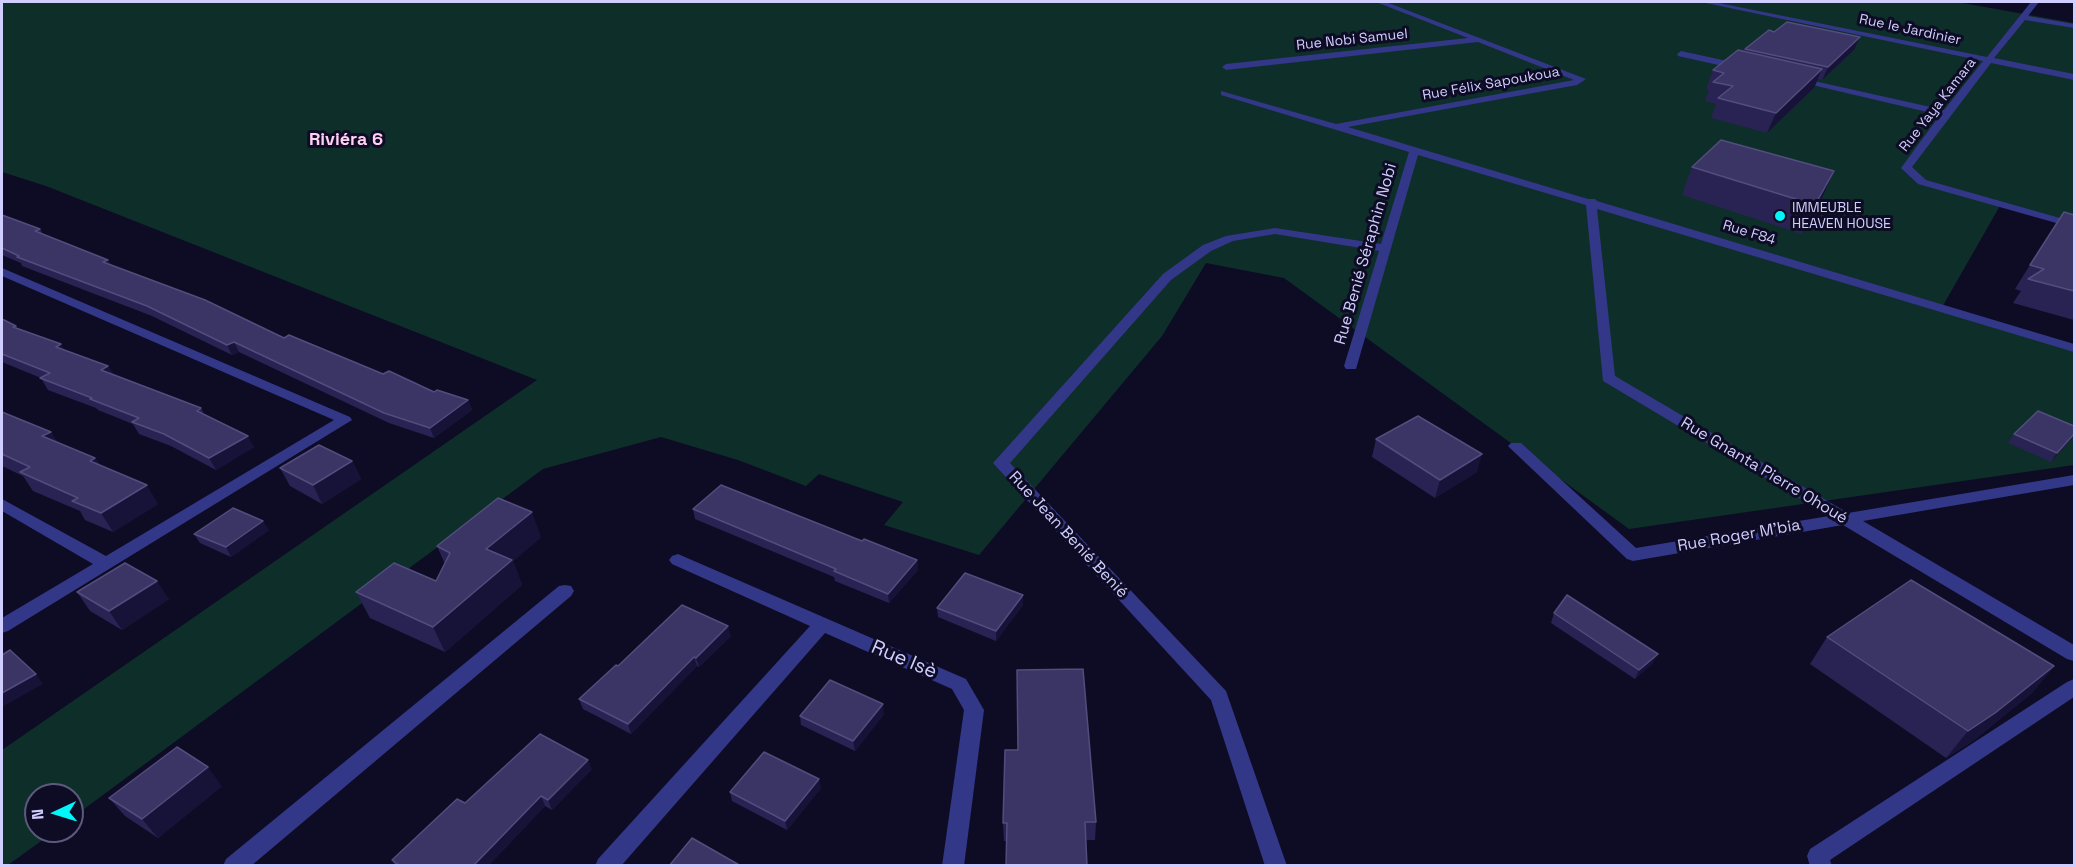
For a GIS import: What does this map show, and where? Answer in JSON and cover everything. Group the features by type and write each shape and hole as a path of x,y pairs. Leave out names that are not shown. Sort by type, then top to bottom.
{"street":[{"name":"Rue Félix Sapoukoua","path":"1335,127 1577,82 1581,79 1380,2"},
{"name":"Rue le Jardinier","path":"1705,2 2074,77"},
{"name":"Rue Yaya Kamara","path":"2035,2 1946,113 1906,168 1922,183 2074,225"},
{"path":"2023,17 2074,27"},
{"name":"Rue Nobi Samuel","path":"1226,67 1480,40"},
{"path":"1681,54 1750,69"},
{"path":"1784,77 1946,113"},
{"name":"Rue F84","path":"1224,93 1414,151 1591,201 2074,348"},
{"name":"Rue Benié Séraphin Nobi","path":"1351,366 1414,151"},
{"name":"Rue Gnanta Pierre Ohoué","path":"1591,201 1608,378 2074,654"},
{"name":"Rue Jean Benié Benié","path":"1276,866 1219,696 1001,463 1167,277 1207,248 1230,238 1275,231 1385,248"},
{"path":"2,272 345,420 2,626"},
{"name":"Rue Roger M'bia","path":"1516,446 1634,555 2074,480"},
{"path":"2,504 105,563"},
{"name":"Rue Isè","path":"678,560 958,684 974,710 953,866"},
{"path":"234,866 565,591"},
{"path":"606,866 822,624"},
{"path":"1821,866 1818,856 2074,687"}],"green space":[{"path":"2,2 1957,2 2074,23 2074,223 2001,204 1941,309 2074,349 2074,465 1629,529 1284,278 1206,263 1162,336 979,555 884,525 903,502 819,474 806,486 738,460 661,437 543,469 84,809 84,783 24,783 24,843 38,843 8,865 2,865 2,750 537,380 46,186 2,172"}],"building":[{"path":"1787,22 1860,37 1828,67 1745,49 1769,30 1774,32"},
{"path":"1738,50 1822,69 1776,113 1718,98 1733,86 1713,82 1724,73 1713,70"},
{"path":"1721,140 1834,171 1815,205 1692,167"},
{"path":"2064,212 2074,215 2074,291 2028,279 2044,269 2030,265"},
{"path":"2,215 40,229 35,231 108,260 103,262 205,300 284,338 289,335 383,374 389,371 434,392 437,390 468,400 430,428 384,413 234,342 227,345 147,306 17,257 19,256 2,248"},
{"path":"2,319 16,326 13,327 61,344 56,347 108,366 101,370 201,408 197,411 248,436 209,458 164,434 132,422 139,418 40,378 50,373 2,354"},
{"path":"2038,411 2074,426 2074,434 2057,453 2014,434"},
{"path":"2,412 51,432 42,436 95,458 90,461 147,485 101,513 72,501 78,498 20,472 30,467 2,454"},
{"path":"1418,416 1482,454 1440,480 1376,439"},
{"path":"319,445 352,461 313,485 280,468"},
{"path":"721,485 862,541 864,539 917,560 888,594 834,571 836,569 693,509"},
{"path":"498,498 532,512 486,549 512,560 433,627 356,592 394,563 436,581 450,553 437,546"},
{"path":"233,508 263,521 226,547 194,534"},
{"path":"125,563 157,581 109,611 77,592"},
{"path":"965,573 1023,595 996,631 937,608"},
{"path":"1911,580 2054,666 1995,713 1968,731 1827,637"},
{"path":"1567,595 1658,654 1639,670 1554,613"},
{"path":"682,605 728,626 628,724 579,699 616,665 618,666"},
{"path":"10,650 36,674 2,693 2,655"},
{"path":"1083,669 1096,822 1085,822 1087,866 1006,866 1007,823 1003,823 1005,750 1018,750 1017,670"},
{"path":"830,680 883,704 853,741 800,716"},
{"path":"540,734 588,760 548,800 541,796 473,866 400,866 392,860 457,799 465,803"},
{"path":"177,747 208,767 142,819 109,798"},
{"path":"764,752 819,779 785,821 730,792"},
{"path":"692,838 741,866 669,866"}],"place":[{"name":"IMMEUBLE HEAVEN HOUSE","path":"1780,216"}],"district":[{"name":"Riviéra 6","path":"346,140"}]}
